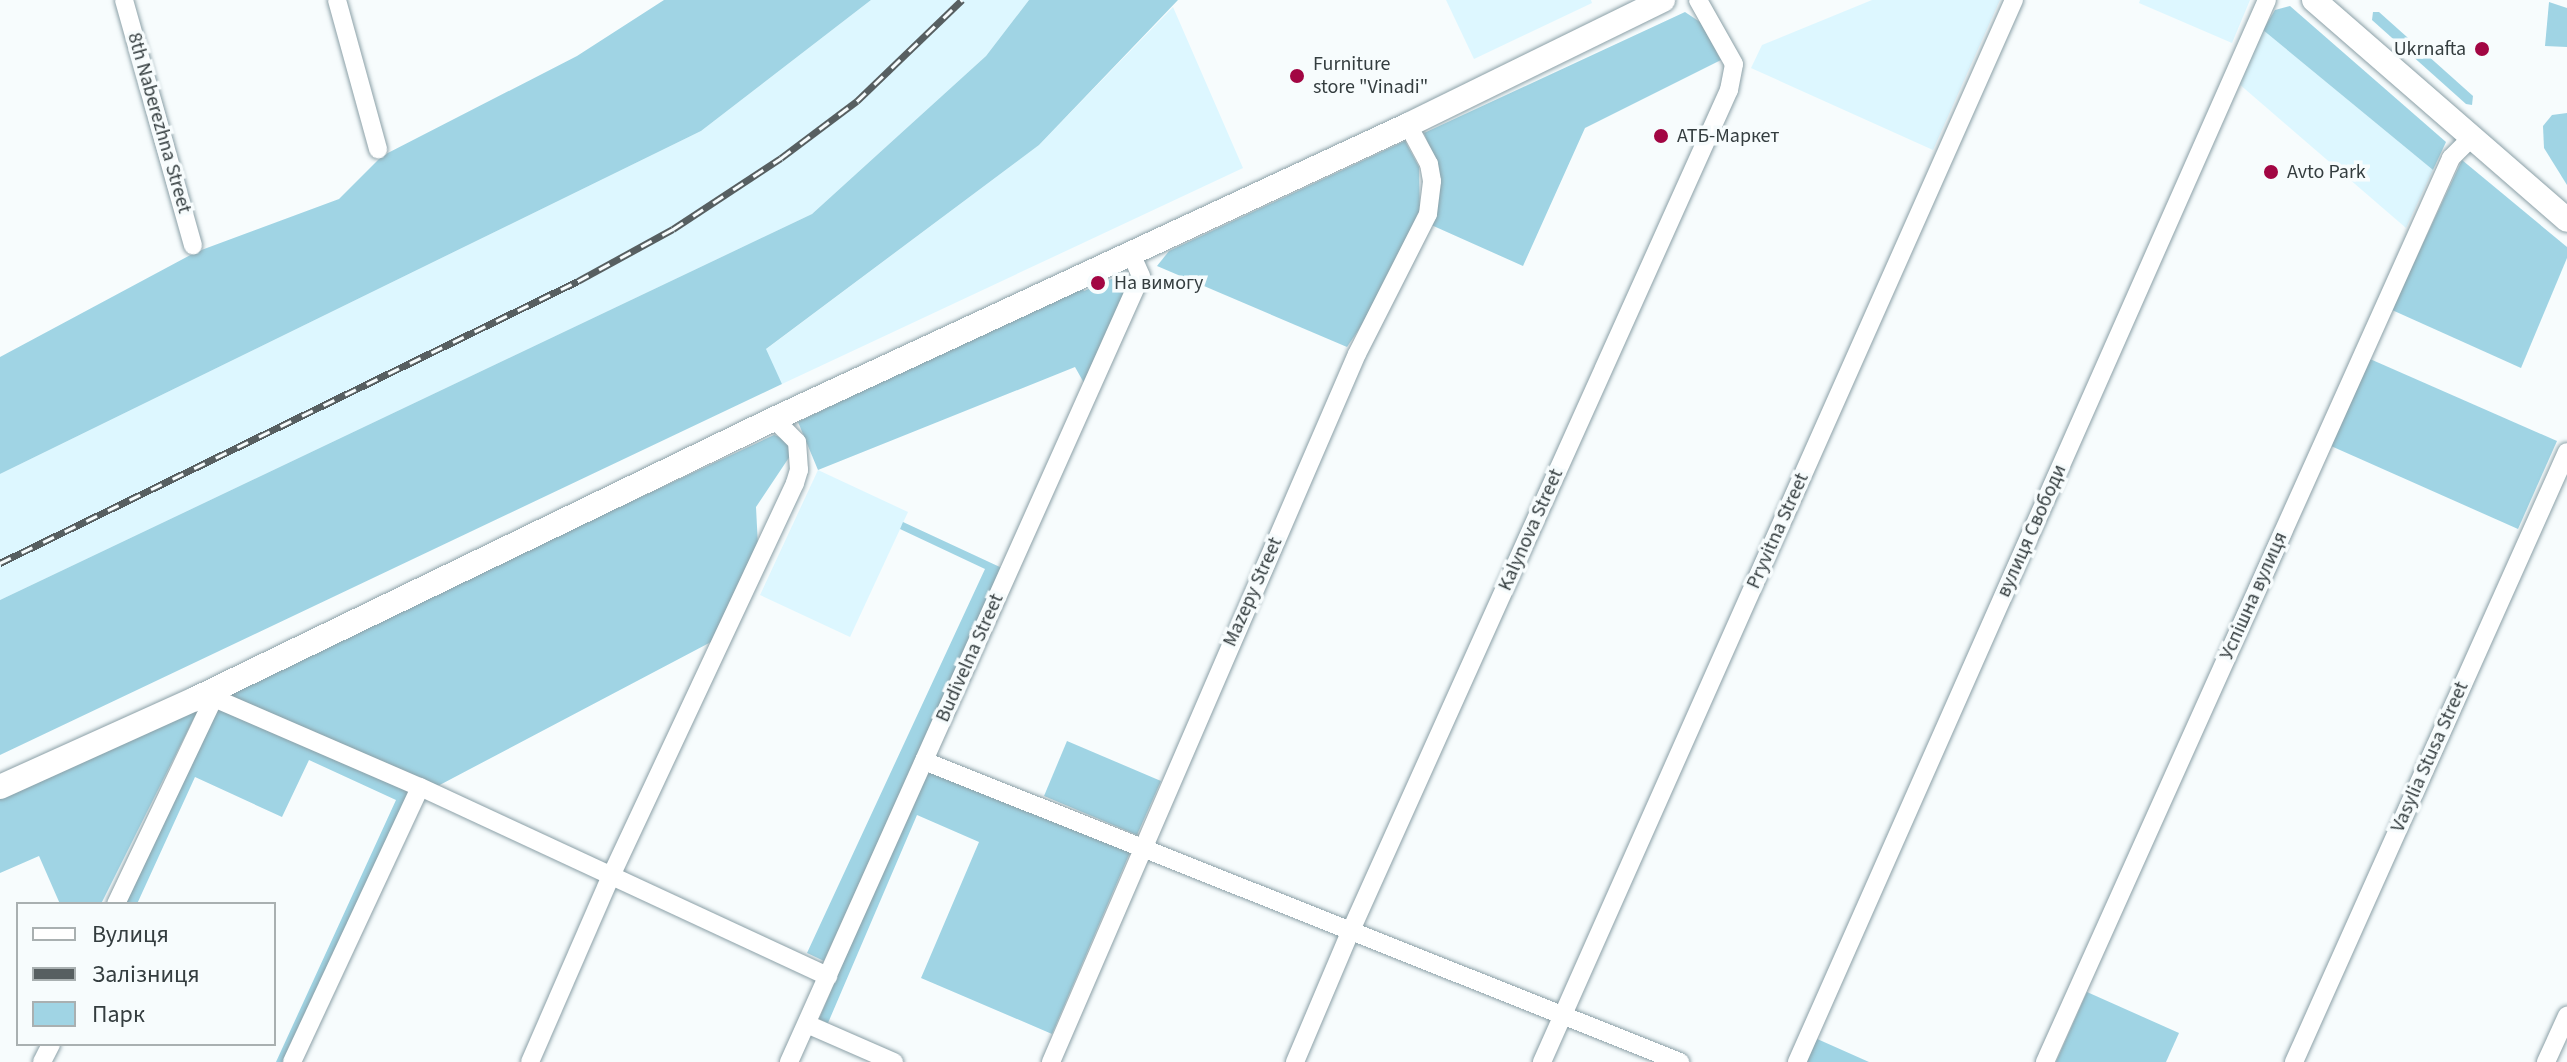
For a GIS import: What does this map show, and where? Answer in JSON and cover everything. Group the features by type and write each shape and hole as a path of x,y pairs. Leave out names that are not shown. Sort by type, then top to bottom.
{"main road":[{"path":"0,787 204,698 774,419 1408,125 1663,0"},
{"path":"2314,0 2567,220"}],"street":[{"name":"8th Naberezhna Street","path":"124,0 193,245"},
{"path":"337,0 378,149"},
{"name":"Kalynova Street","path":"1295,1062 1352,928 1729,90 1734,64 1698,0"},
{"name":"Pryvitna Street","path":"1542,1062 2014,0"},
{"name":"вулиця Свободи","path":"1797,1062 2267,0"},
{"name":"Mazepy Street","path":"1051,1062 1142,845 1357,354 1428,214 1432,181 1429,164 1408,125"},
{"name":"Успішна вулиця","path":"2045,1062 2451,158 2472,137"},
{"name":"Budivelna Street","path":"789,1062 1141,276 1131,254"},
{"path":"530,1062 611,876 795,483 797,442 774,419"},
{"name":"Vasylia Stusa Street","path":"2294,1062 2567,452"},
{"path":"117,902 204,698 420,787 828,976"},
{"path":"924,761 1352,928 1680,1062"},
{"path":"292,1062 420,787"},
{"path":"2546,1062 2567,1016"},
{"path":"807,1024 894,1062"}],"shaded area":[{"path":"871,0 1029,0 986,56 812,214 0,600 0,474 701,131"},
{"path":"1446,0 1591,0 1592,3 1474,59"},
{"path":"1872,0 2000,0 1933,150 1751,68 1762,45"},
{"path":"2140,0 2250,0 2232,43 2139,3"},
{"path":"1173,7 1243,168 782,384 765,350 1039,145"},
{"path":"2263,30 2433,170 2406,228 2238,83"},
{"path":"818,470 908,512 850,637 760,595"}],"green space":[{"path":"664,0 871,0 701,131 0,474 0,357 196,252 339,199 382,156 577,56"},
{"path":"1029,0 1178,0 1039,145 766,349 782,384 0,755 0,600 812,214 986,56"},
{"path":"2549,2 2567,8 2567,47 2545,46"},
{"path":"2290,6 2446,142 2433,170 2263,30 2275,10"},
{"path":"1685,12 1700,22 1721,60 1585,128 1523,266 1429,224 1435,161 1424,133"},
{"path":"2373,12 2379,12 2473,96 2472,105 2466,104 2372,20"},
{"path":"2567,113 2567,185 2544,148 2543,126 2552,115"},
{"path":"1405,141 1419,167 1420,215 1372,310 1347,347 1157,266 1169,251"},
{"path":"2462,160 2567,247 2567,258 2521,368 2392,310"},
{"path":"1118,276 1124,294 1084,383 1075,367 818,470 798,422 1081,285 1084,291"},
{"path":"2370,359 2557,441 2518,529 2331,446"},
{"path":"774,435 788,440 790,456 756,507 758,546 711,642 434,788 218,694"},
{"path":"903,522 1002,568 824,961 807,953 985,569 900,529"},
{"path":"192,704 197,712 102,902 59,902 39,856 0,873 0,796"},
{"path":"218,704 413,789 286,1062 276,1062 396,800 309,760 282,817 195,777 138,902 125,902"},
{"path":"1067,741 1161,781 1137,835 1044,796"},
{"path":"926,769 1131,850 1052,1034 921,978 979,842 917,815 828,1023 819,1019"},
{"path":"2087,992 2179,1033 2166,1062 2056,1062"},
{"path":"1815,1038 1869,1062 1805,1062"}],"railway":[{"path":"0,563 578,281 673,229 781,158 857,101 962,0"}],"place":[{"name":"Ukrnafta","path":"2482,49"},
{"name":"Furniture store \"Vinadi\"","path":"1297,76"},
{"name":"АТБ-Маркет","path":"1661,136"},
{"name":"Avto Park","path":"2271,172"},
{"name":"На вимогу","path":"1098,283"}]}
